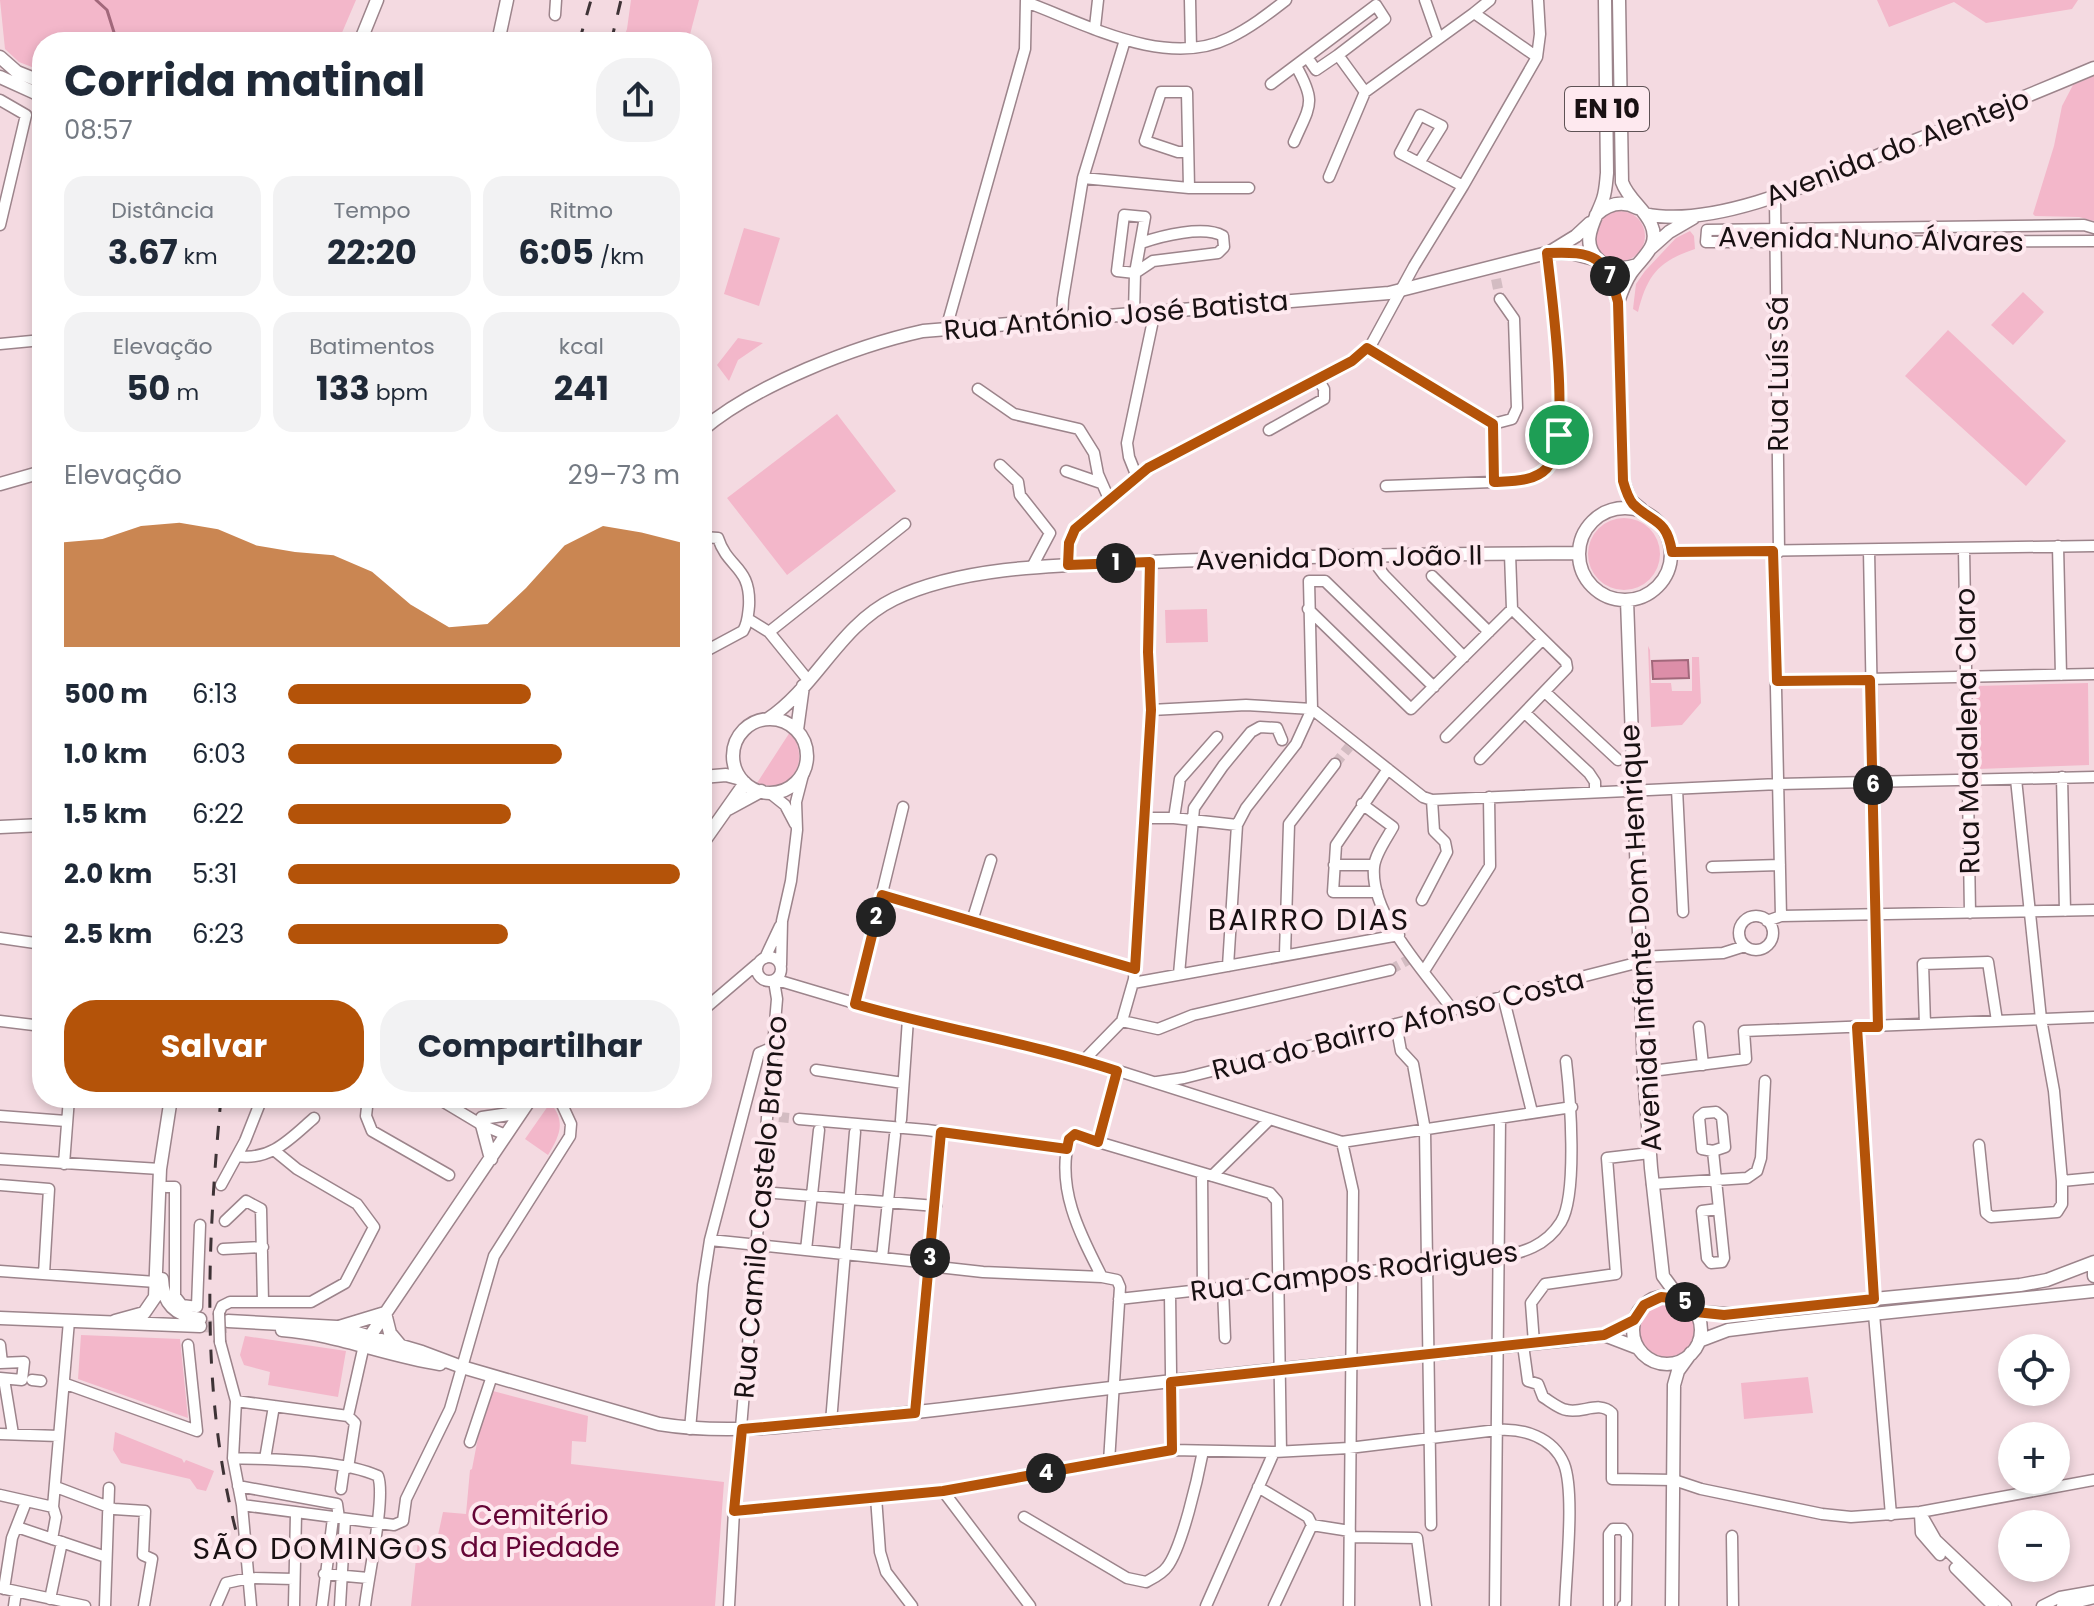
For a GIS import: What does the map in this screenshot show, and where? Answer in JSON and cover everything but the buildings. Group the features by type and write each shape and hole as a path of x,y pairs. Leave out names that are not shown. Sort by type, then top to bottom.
{"main road":[{"path":"364,32 377,0"},
{"path":"500,32 507,0"},
{"name":"EN 10","path":"1594,219 1605,190 1607,173 1605,0"},
{"name":"EN 10","path":"1619,0 1621,174 1626,192 1642,212"},
{"path":"0,57 17,72 32,78"},
{"name":"Avenida do Alentejo","path":"1642,212 1664,218 1696,216 1775,197 2094,68"},
{"path":"0,77 32,91"},
{"path":"1618,302 1628,277 1651,248 1653,230 1642,212 1631,205 1612,205 1594,219 1589,242 1612,281 1618,302 1623,481 1617,499 1587,528 1579,553 1584,575 1593,587 1612,598 1627,600 1650,593 1662,582 1672,552 1664,529 1634,505 1623,481"},
{"name":"Avenida do Alentejo","path":"1651,248 1669,232 1696,216"},
{"name":"Rua António José Batista","path":"712,423 749,397 776,384 888,340 946,329 1400,290 1496,273 1547,253 1576,236 1594,219"},
{"name":"Rua António José Batista","path":"1547,253 1571,253 1601,262"},
{"path":"1601,262 1615,268 1637,265"},
{"path":"0,484 32,475"},
{"path":"1607,511 1623,508 1647,513"},
{"name":"Avenida Dom João II","path":"768,719 782,709 860,621 895,598 956,580 1032,567 1068,565 1579,553"},
{"name":"Avenida Infante Dom Henrique","path":"1627,600 1644,1072 1652,1184 1663,1276 1680,1299"},
{"path":"797,730 806,682"},
{"path":"728,809 765,792 790,787 804,771 807,750 797,730 781,720 768,719 753,723 744,730 735,743 733,754 734,765 743,781"},
{"path":"712,771 733,754"},
{"path":"712,776 743,781 765,792"},
{"path":"712,831 743,781"},
{"path":"0,827 32,825"},
{"path":"115,1321 144,1313 153,1303 160,1169 170,1108"},
{"path":"491,1159 482,1121 509,1114 518,1108"},
{"path":"366,1340 523,1108"},
{"path":"0,1318 200,1322 180,1315 164,1297 166,1136"},
{"path":"225,1320 400,1345 462,1367 659,1424 690,1429 742,1429 915,1413 1114,1388 1604,1335 1634,1320 1644,1305 1661,1297 1680,1299 1696,1312 1742,1315 2038,1283 2094,1262"},
{"path":"1652,1300 1663,1276"},
{"path":"1699,1341 1728,1330 2094,1291"},
{"path":"1672,1606 1674,1385 1678,1371 1699,1341 1701,1331 1696,1312"},
{"path":"385,1313 390,1333 400,1345"},
{"path":"225,1320 337,1327 385,1313"},
{"path":"1634,1320 1634,1339 1642,1352 1668,1374 1674,1385"},
{"path":"337,1327 419,1361 462,1367"},
{"path":"1604,1335 1642,1352 1655,1362 1674,1363 1691,1353"}],"street":[{"path":"555,15 556,0"},
{"path":"1095,27 1098,0"},
{"path":"1190,0 1191,48"},
{"path":"946,329 1025,49 1026,1 1125,40 1160,48 1191,48 1227,39 1257,23 1286,0"},
{"path":"1425,0 1438,37"},
{"path":"1329,177 1365,92 1490,0"},
{"path":"1068,565 1069,543 1075,529 1137,477 1352,361 1367,348 1537,57 1540,34 1538,0"},
{"path":"1271,84 1376,5 1385,19 1316,70 1307,57"},
{"path":"1474,13 1537,57"},
{"path":"1062,319 1083,178 1125,40"},
{"path":"1338,55 1365,92"},
{"path":"1294,142 1311,103 1309,88 1296,66"},
{"path":"1188,152 1178,152 1145,141 1161,92 1187,92 1189,188"},
{"path":"0,100 26,115 0,225"},
{"path":"1419,163 1442,126 1420,115 1400,153 1419,163 1463,186"},
{"path":"1083,178 1189,188 1249,188"},
{"name":"Rua Luís Sá","path":"1775,197 1781,916"},
{"path":"1134,313 1135,273 1145,217 1124,215 1117,271 1135,273 1153,261 1218,253 1224,247 1223,236 1214,231 1163,236 1141,243"},
{"path":"2088,241 2089,226"},
{"name":"Avenida Nuno Álvares","path":"2088,241 1706,242 1707,230 2089,226"},
{"path":"1386,486 1519,481 1536,477 1548,468 1556,454 1559,435 1559,395 1547,253"},
{"path":"1367,348 1493,424 1512,419 1517,408 1514,319 1500,299"},
{"path":"1137,477 1127,443 1155,311"},
{"path":"0,344 32,341"},
{"path":"1269,430 1324,399 1324,389 1318,379"},
{"path":"978,389 1014,414 1079,429 1094,453 1101,483 1109,499"},
{"path":"1493,424 1494,482"},
{"path":"1000,465 1018,482 1020,495 1050,533 1032,567"},
{"path":"1066,471 1101,483"},
{"path":"769,632 905,524"},
{"path":"712,538 718,538 747,581 748,619 743,631 712,648"},
{"path":"2058,546 2061,675"},
{"path":"1672,552 2094,546"},
{"name":"Rua Madalena Claro","path":"1964,548 1970,913"},
{"path":"1869,550 1878,1027"},
{"path":"1480,759 1566,671 1568,664 1512,609 1510,554"},
{"path":"1377,556 1378,567 1384,575 1464,657"},
{"path":"1084,1060 1122,1021 1134,977 1151,710 1148,652 1150,562"},
{"path":"1432,576 1489,632"},
{"path":"1228,966 1237,825 1246,808 1296,744 1312,709 1309,581 1325,581 1434,687"},
{"path":"1308,609 1411,709 1512,609"},
{"path":"748,619 769,632 806,682"},
{"path":"1446,737 1542,640"},
{"path":"1777,681 2094,674"},
{"path":"1545,692 1618,760"},
{"path":"1151,710 1246,705 1312,709 1351,744 1423,797 1432,800 1779,784 2094,777"},
{"path":"1525,713 1589,773 1595,782 1595,791"},
{"path":"1179,974 1194,808 1251,732 1260,727 1277,728 1282,740"},
{"path":"1174,818 1180,779 1217,737"},
{"path":"1285,954 1289,824 1335,764"},
{"path":"1377,892 1333,892 1334,865 1336,845 1388,769"},
{"path":"776,980 781,973 782,921 797,830 796,802 804,771"},
{"path":"2062,777 2065,911"},
{"path":"1979,1145 1986,1213 1991,1217 2057,1212 2062,1204 2062,1181 2054,1091 2041,1019 2016,779"},
{"path":"1677,789 1683,912"},
{"path":"765,792 785,805 797,830"},
{"path":"1424,971 1490,866 1489,797"},
{"path":"1422,900 1447,852 1445,842 1434,831 1432,800"},
{"path":"1361,806 1393,827 1374,865 1377,892 1384,912 1411,958 1452,1009"},
{"path":"855,1004 903,807"},
{"path":"1145,818 1237,825"},
{"path":"972,921 991,860"},
{"path":"1334,865 1374,865"},
{"path":"1712,867 1780,865"},
{"path":"882,895 972,921 1134,977 1179,974 1399,935"},
{"path":"1767,921 1772,933 1769,944 1757,950 1745,946 1739,932 1745,921 1757,917 1767,921 1781,916 2094,910"},
{"path":"782,921 756,970 765,981 776,980 908,1019 1084,1060 1268,1121 1342,1142 1572,1107"},
{"path":"0,938 32,943"},
{"name":"Rua do Bairro Afonso Costa","path":"1155,1082 1184,1078 1640,960 1723,953 1745,946"},
{"path":"712,1002 762,960 776,959 781,965"},
{"path":"1925,1024 1923,964 1988,962 1997,1021"},
{"path":"1122,1021 1158,1029 1193,1015 1390,970"},
{"name":"Rua Camilo Castelo Branco","path":"729,1606 761,1192 773,1116 771,1048 776,980"},
{"name":"Rua Camilo Castelo Branco","path":"777,999 786,991 798,987"},
{"path":"1503,996 1532,1112"},
{"path":"1644,1072 1746,1059 1744,1031 2094,1017"},
{"path":"901,1120 908,1019"},
{"path":"0,1021 32,1025"},
{"path":"1396,1024 1401,1051 1413,1064 1425,1130 1431,1525"},
{"path":"1699,1027 1703,1065"},
{"path":"1857,1027 1874,1299"},
{"path":"690,1429 710,1240 759,1053 771,1048"},
{"name":"Rua Campos Rodrigues","path":"1119,1293 1170,1294 1223,1289 1497,1257 1520,1253 1539,1245 1562,1220 1569,1191 1572,1107 1566,1061"},
{"path":"816,1070 903,1083"},
{"path":"1098,1142 1117,1071"},
{"path":"1184,1078 1181,1085 1184,1092"},
{"path":"1652,1184 1747,1178 1757,1171 1761,1158 1765,1081"},
{"path":"64,1164 68,1108"},
{"path":"221,1185 238,1156 258,1108"},
{"path":"367,1108 366,1116 372,1131 449,1175"},
{"path":"455,1108 506,1135"},
{"path":"242,1505 394,1525 403,1521 406,1499 444,1423 494,1256 570,1136 571,1124 564,1108"},
{"path":"0,1116 66,1121"},
{"path":"238,1156 253,1158 275,1151 314,1118"},
{"path":"1495,1606 1500,1118"},
{"path":"799,1119 941,1132 1067,1149"},
{"path":"1203,1291 1207,1174 1268,1121"},
{"path":"806,1250 819,1130"},
{"path":"831,1422 855,1132"},
{"path":"915,1413 941,1132"},
{"path":"1102,1277 1083,1240 1068,1198 1065,1172 1067,1149 1069,1139 1075,1134 1270,1193 1277,1201 1278,1452 1258,1487 1206,1606"},
{"path":"882,1258 895,1135"},
{"path":"1342,1142 1353,1191 1349,1606"},
{"path":"251,1606 242,1505 233,1458 236,1401 220,1342 225,1320 222,1306 230,1302 311,1302 345,1283 374,1227 357,1204 297,1169 275,1151"},
{"path":"1713,1151 1724,1258 1722,1262 1711,1263 1707,1258 1702,1211 1718,1209"},
{"path":"1650,1153 1607,1158 1616,1274 1545,1284 1531,1303 1528,1381 1538,1384 1543,1397 1567,1410 1609,1409 1612,1413 1612,1479 1674,1480 1701,1489 1851,1517 1920,1512 2094,1480"},
{"path":"0,1159 160,1169"},
{"path":"2062,1181 2094,1178"},
{"path":"0,1185 49,1189 44,1274"},
{"path":"166,1187 175,1187 175,1296 182,1305 197,1307 200,1225"},
{"path":"761,1192 936,1206"},
{"path":"225,1221 246,1201 261,1209 263,1302"},
{"path":"710,1240 983,1272 1117,1280 1119,1293 1109,1462"},
{"path":"223,1249 263,1247"},
{"path":"0,1271 156,1285"},
{"path":"1223,1289 1225,1338"},
{"path":"1170,1294 1172,1450"},
{"path":"1874,1314 1891,1515"},
{"path":"50,1599 57,1540 53,1507 66,1384 69,1321"},
{"path":"348,1416 366,1340"},
{"path":"0,1345 1,1363 24,1362 30,1380 2,1378 13,1434"},
{"path":"66,1384 197,1431 188,1345"},
{"path":"470,1442 492,1376"},
{"path":"236,1401 348,1416 355,1423 341,1489"},
{"path":"265,1459 274,1406"},
{"path":"734,1511 943,1491 1172,1450 1278,1452 1349,1448 1497,1430 1528,1432 1541,1437 1559,1455 1567,1476 1565,1606"},
{"path":"0,1434 59,1436"},
{"path":"1024,1517 1127,1578 1146,1582 1166,1569 1173,1557 1197,1484 1203,1451"},
{"path":"233,1458 346,1468 378,1476 378,1523 365,1606"},
{"path":"238,1486 337,1504 343,1576 340,1606"},
{"path":"56,1487 110,1507 145,1511 143,1555 152,1559 144,1606"},
{"path":"1258,1487 1308,1517 1312,1525"},
{"path":"105,1606 109,1488"},
{"path":"943,1491 1030,1606"},
{"path":"0,1495 53,1507"},
{"path":"876,1497 880,1552 886,1572 912,1606"},
{"path":"26,1502 7,1544 2,1589 85,1606"},
{"path":"1920,1512 1920,1527 1925,1539 2003,1605"},
{"path":"294,1606 296,1514"},
{"path":"322,1606 324,1574 339,1519"},
{"path":"1312,1525 1350,1534 1417,1538 1426,1606"},
{"path":"1274,1606 1312,1525"},
{"path":"17,1527 106,1557"},
{"path":"1609,1606 1609,1534 1613,1529 1623,1529 1627,1535 1626,1604 1623,1606"},
{"path":"1732,1536 1733,1606"},
{"path":"324,1574 368,1578"},
{"path":"216,1606 226,1583 249,1578 294,1579"},
{"path":"2041,1606 2067,1595 2094,1591"},
{"path":"14,1606 16,1592"},
{"path":"2062,1606 2094,1598"}],"green space":[{"path":"0,0 356,0 342,32 32,32 32,67 19,62 5,49"},
{"path":"631,0 699,0 691,32 626,32"},
{"path":"1877,0 2078,0 2072,9 1986,23 1954,2 1889,27"},
{"path":"2094,76 2094,221 2079,217 2035,216 2033,214 2054,146 2062,106 2073,85"},
{"path":"1620,211 1638,218 1645,236 1638,254 1620,261 1602,254 1595,236 1602,218"},
{"path":"744,228 780,238 759,306 724,294"},
{"path":"1690,231 1694,236 1695,249 1663,265 1650,279 1638,312 1633,309 1636,284 1645,271 1676,238"},
{"path":"2023,292 2044,312 2013,345 1991,325"},
{"path":"1948,330 2066,441 2026,486 1905,376"},
{"path":"738,338 763,343 738,360 729,381 717,365"},
{"path":"837,414 896,491 787,575 727,498"},
{"path":"1631,518 1650,528 1658,540 1658,568 1650,580 1638,588 1617,590 1598,580 1590,568 1588,547 1598,528 1610,520"},
{"path":"1207,609 1208,642 1166,643 1165,610"},
{"path":"1648,646 1651,683 1671,683 1672,691 1692,691 1692,657 1699,657 1701,703 1682,725 1651,727"},
{"path":"2088,683 2089,765 1978,769 1976,686"},
{"path":"790,732 799,753 795,772 789,780 780,784 769,786 757,783"},
{"path":"547,1108 554,1108 560,1124 548,1155 525,1139"},
{"path":"1667,1301 1687,1309 1695,1329 1687,1349 1667,1357 1647,1349 1639,1329 1647,1309"},
{"path":"81,1335 180,1339 188,1418 78,1379"},
{"path":"245,1336 346,1351 338,1397 268,1385 270,1372 244,1365 240,1355"},
{"path":"1808,1377 1813,1413 1744,1419 1741,1383"},
{"name":"Cemitério da Piedade","path":"493,1391 588,1416 586,1442 572,1441 571,1464 724,1482 715,1606 411,1606 418,1540 437,1540 443,1512 466,1514 470,1470 481,1422"},
{"path":"115,1432 182,1459 184,1463 186,1460 214,1471 206,1491 197,1489 190,1479 121,1463 113,1450"}],"shaded area":[{"path":"1688,660 1689,678 1653,679 1652,661"}],"waterway":[{"path":"96,0 107,10 114,32"}],"tunnel":[{"path":"1496,279 1500,299"},
{"path":"1335,764 1349,747"},
{"path":"1390,970 1408,960"},
{"path":"779,1117 799,1119"},
{"path":"200,1326 227,1327"}],"railway":[{"path":"582,32 591,0"},
{"path":"613,32 621,0"},
{"path":"220,1108 212,1212 210,1327 219,1441 228,1497 242,1553"}],"district":[{"name":"BAIRRO DIAS","path":"1309,920"},
{"name":"SÃO DOMINGOS","path":"321,1549"}],"route":[{"path":"1547,253 1571,253 1604,264 1618,302 1623,481 1630,500 1660,523 1672,552 1773,551 1777,681 1870,680 1878,1027 1857,1027 1874,1299 1724,1315 1696,1312 1680,1299 1661,1297 1644,1305 1634,1320 1604,1335 1171,1382 1172,1450 943,1491 734,1511 742,1429 915,1413 941,1132 1067,1149 1069,1139 1075,1134 1098,1142 1117,1071 1084,1060 855,1004 882,895 1135,969 1151,710 1148,652 1150,562 1068,565 1069,543 1075,529 1148,468 1352,361 1367,348 1493,424 1494,482 1536,477 1548,468 1556,454 1559,435 1559,395 1547,253"}]}
